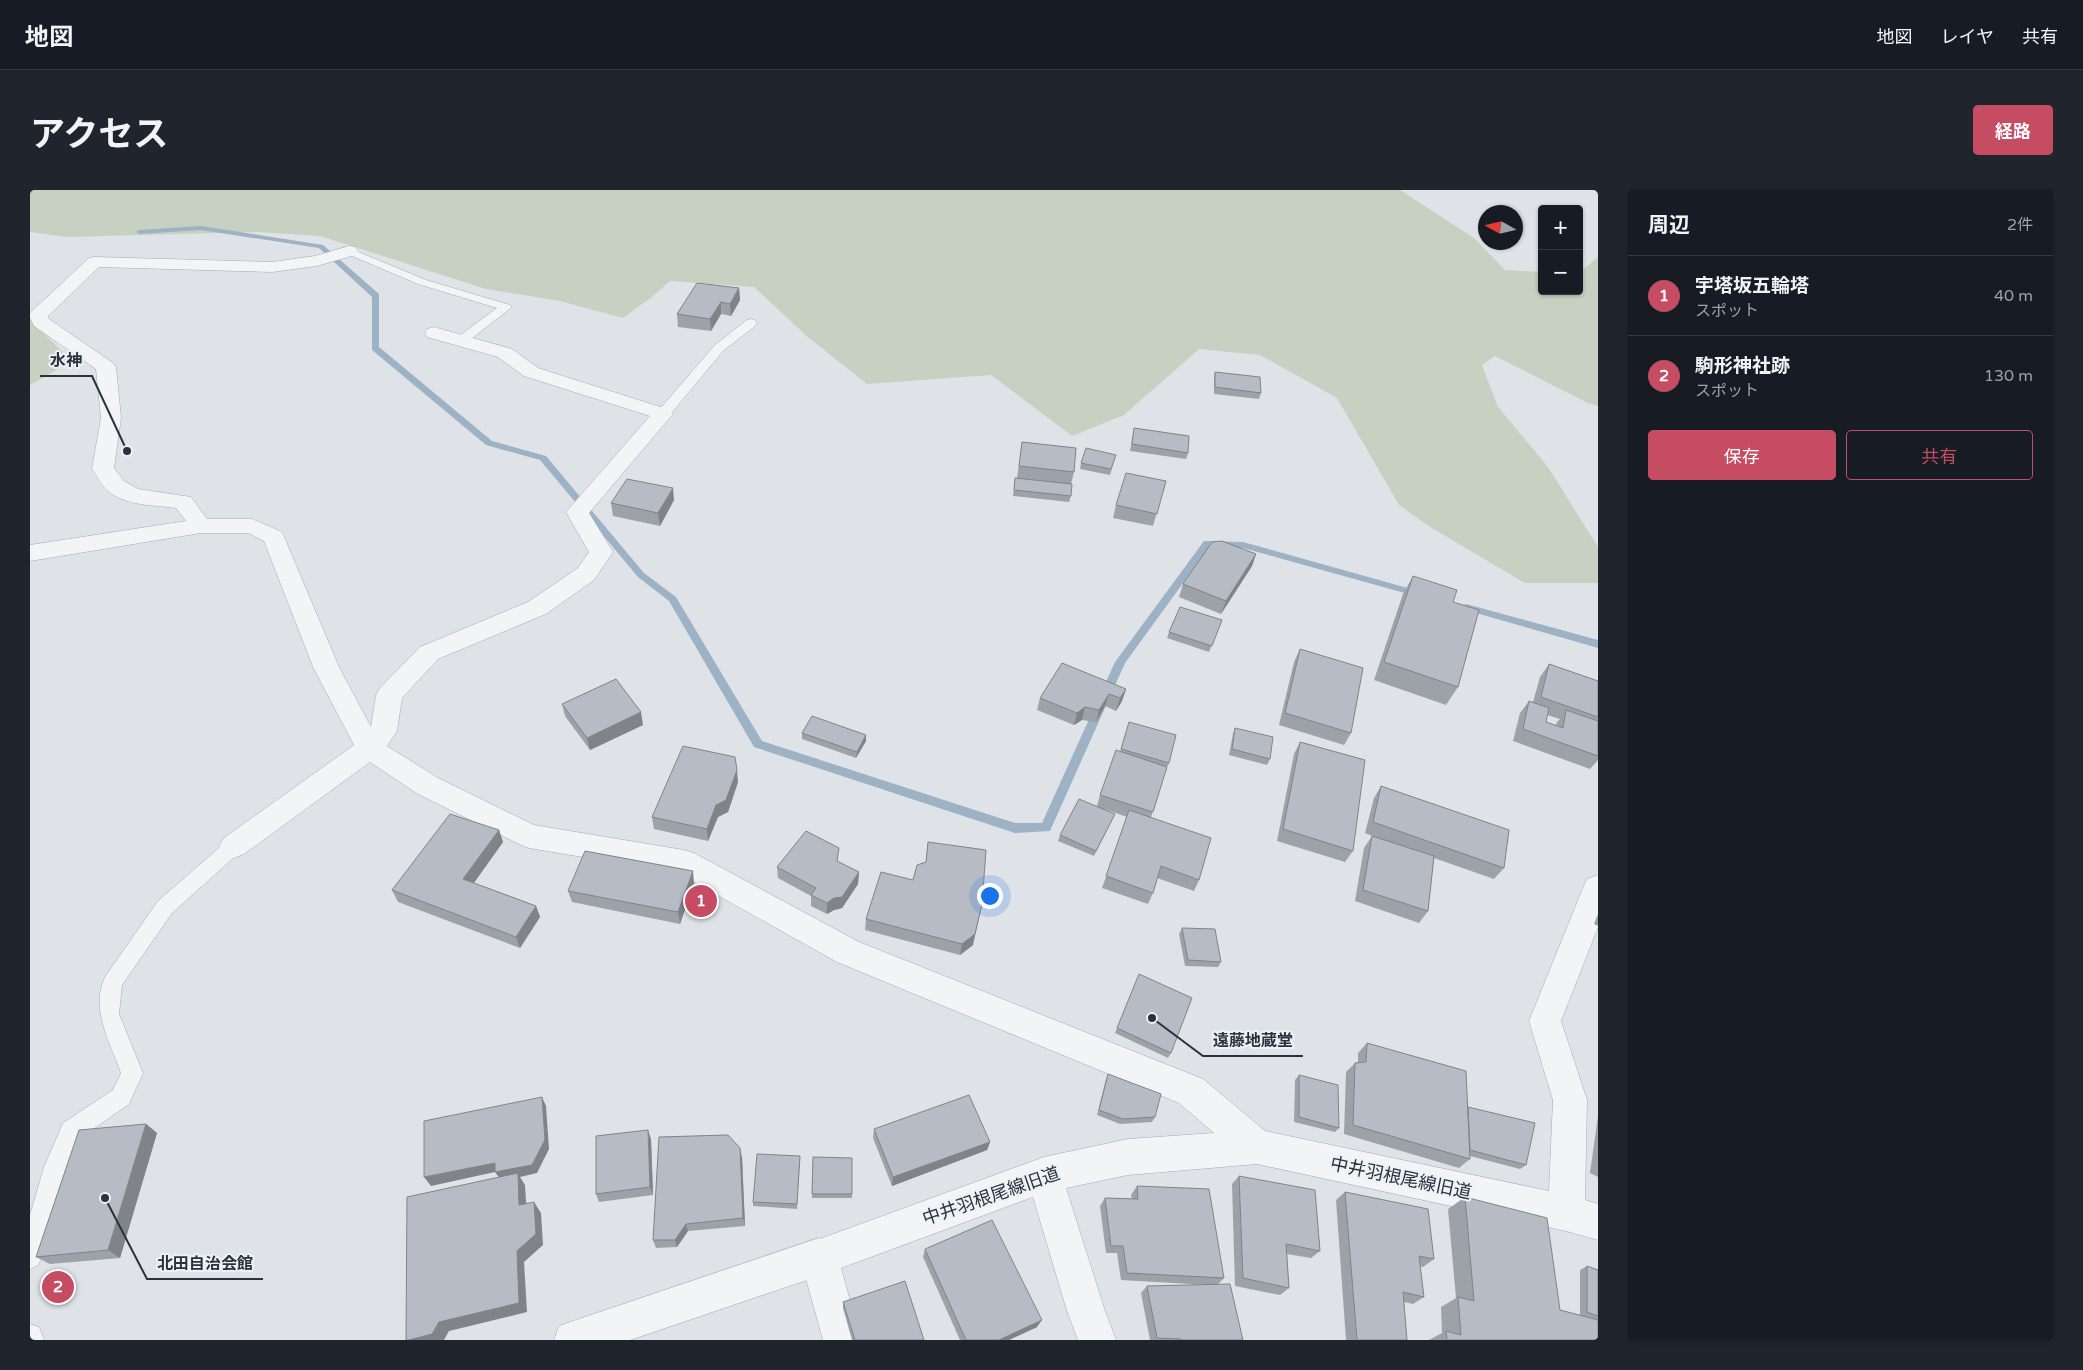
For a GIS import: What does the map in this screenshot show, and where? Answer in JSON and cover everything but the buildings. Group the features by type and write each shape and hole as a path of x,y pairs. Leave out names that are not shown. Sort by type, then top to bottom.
{"street":[{"path":"201,526 183,502 133,495 116,486 103,470 110,418 106,367 41,322 38,314 94,262 272,267 317,261 349,251"},
{"path":"234,846 369,748 384,731 389,695 429,653 537,608 586,574 601,552 583,505 663,414 531,372 505,353 434,333"},
{"path":"30,553 201,526 252,526 274,537 326,667 369,748 428,786 529,836 684,862 848,952 1191,1090 1257,1147"},
{"path":"1582,1218 1570,1100 1545,1020 1598,888"},
{"name":"中井羽根尾線旧道","path":"573,1340 818,1257 1044,1175 1128,1157 1257,1147 1582,1218"},
{"path":"1044,1175 1086,1311 1097,1340"},
{"path":"818,1257 842,1340"}],"lane":[{"path":"349,251 422,282 506,307 462,340"},
{"path":"663,414 719,348 751,323"},
{"path":"30,1257 55,1167 71,1131 122,1097 132,1072 108,1014 112,983 165,907 234,846"},
{"path":"30,1336 32,1340"}],"green space":[{"path":"30,190 1400,190 1474,238 1478,242 1478,250 1486,250 1505,270 1538,272 1538,295 1583,295 1583,270 1598,257 1598,406 1588,403 1495,356 1482,365 1498,407 1548,467 1598,547 1598,583 1525,583 1430,527 1399,505 1337,398 1260,355 1199,349 1124,415 1072,436 991,375 867,384 809,338 754,287 670,281 623,318 560,301 486,289 320,236 257,232 66,237 30,232"},
{"path":"30,320 72,361 30,385"}],"waterway":[{"path":"139,232 201,228 321,246 376,296 375,348 489,443 543,458 641,575 673,599 758,744 1015,828 1046,828 1120,662 1207,543 1243,545 1419,594"},
{"path":"1466,607 1598,644"}],"place":[{"name":"水神","path":"127,451"},
{"name":"宇塔坂五輪塔","path":"701,901"},
{"name":"遠藤地蔵堂","path":"1152,1018"},
{"name":"北田自治会館","path":"105,1198"},
{"name":"駒形神社跡","path":"58,1287"}]}
